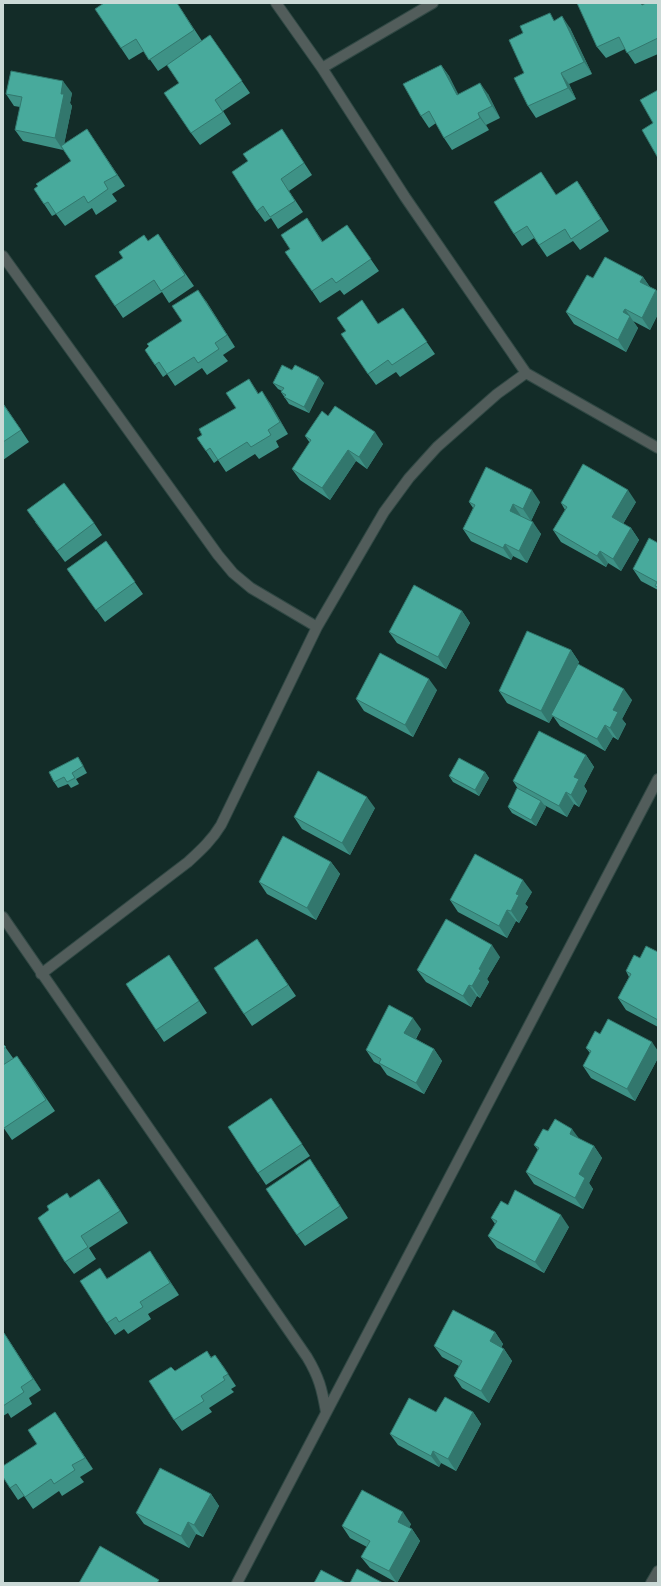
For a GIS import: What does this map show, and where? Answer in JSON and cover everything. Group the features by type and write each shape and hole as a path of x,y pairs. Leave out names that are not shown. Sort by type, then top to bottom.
{"street":[{"path":"276,3 322,68 405,197 526,373 658,448"},
{"path":"322,68 433,3"},
{"path":"3,256 218,555 233,572 251,588 317,627"},
{"path":"42,974 188,862 213,838 221,825 317,627 384,512 409,478 437,447 497,394 526,373"},
{"path":"237,1583 658,779"},
{"path":"3,917 307,1357 316,1372 322,1389 326,1412"},
{"path":"652,1583 658,1571"}],"building":[{"path":"104,3 177,3 194,30 149,60 136,39 121,48 95,9"},
{"path":"577,3 641,3 642,5 646,3 657,3 658,38 627,53 619,37 597,47"},
{"path":"550,13 554,21 562,16 584,62 561,73 568,88 528,106 514,78 524,73 509,40 523,33 520,26"},
{"path":"210,35 242,81 215,100 223,112 191,133 164,93 179,83 167,65"},
{"path":"441,65 457,95 480,83 492,106 478,113 480,118 444,138 429,111 421,116 403,84"},
{"path":"11,71 63,81 61,94 64,94 55,138 15,130 22,97 6,94"},
{"path":"658,90 658,158 642,130 653,123 640,100"},
{"path":"87,129 117,175 104,182 108,189 88,203 84,196 56,214 48,202 44,204 34,189 38,186 36,184 71,161 61,146"},
{"path":"282,129 304,163 281,179 295,201 270,217 263,206 257,211 232,172 248,161 243,154"},
{"path":"541,172 556,195 577,181 601,219 571,239 565,229 539,245 527,226 514,234 494,202"},
{"path":"307,218 322,242 347,225 371,259 336,283 332,278 312,291 285,252 290,249 281,235"},
{"path":"158,234 185,275 161,291 154,280 115,306 95,276 123,258 119,252 144,235 148,241"},
{"path":"605,257 643,277 640,282 656,290 642,318 625,309 623,312 630,316 618,340 566,312 587,275 593,278"},
{"path":"198,290 227,335 215,343 219,349 198,363 194,357 167,374 159,362 155,365 145,350 149,346 147,344 182,321 172,306"},
{"path":"362,300 378,324 403,308 427,342 392,365 388,360 368,374 341,334 346,331 337,318"},
{"path":"282,365 292,370 295,365 319,377 304,407 284,397 286,395 281,392 284,388 273,383"},
{"path":"249,379 258,394 262,391 280,422 268,430 271,435 251,447 247,442 218,460 210,448 206,451 197,438 202,435 199,429 236,408 226,393"},
{"path":"3,404 21,430 3,442"},
{"path":"335,406 375,432 359,457 348,450 322,488 292,469 311,440 305,436 322,411 328,416"},
{"path":"583,464 628,490 612,517 631,528 613,559 600,551 597,556 553,530 567,507 561,503"},
{"path":"486,467 532,490 523,509 513,504 510,511 533,522 519,551 505,544 503,548 463,529 475,505 469,502"},
{"path":"64,483 94,523 57,551 27,510"},
{"path":"649,538 658,543 658,587 655,586 657,582 633,569"},
{"path":"106,541 135,582 96,610 67,569"},
{"path":"414,585 462,611 438,657 389,632"},
{"path":"527,631 571,650 541,711 499,691"},
{"path":"380,653 429,679 405,725 356,699"},
{"path":"578,664 624,689 613,710 618,712 610,728 605,725 597,739 551,715"},
{"path":"539,731 586,755 574,777 579,779 571,795 566,792 559,806 513,781"},
{"path":"78,757 83,766 72,773 75,778 67,782 64,777 54,782 49,772"},
{"path":"459,758 485,772 475,790 449,776"},
{"path":"318,771 367,797 342,843 294,817"},
{"path":"517,788 541,801 531,820 508,807"},
{"path":"283,836 331,862 307,908 259,882"},
{"path":"475,854 523,880 516,894 519,895 511,911 507,910 499,926 450,900"},
{"path":"446,919 492,945 472,986 469,985 463,996 417,970"},
{"path":"257,939 288,985 244,1014 214,968"},
{"path":"646,946 658,952 658,1020 618,998 631,974 626,971 634,955 640,958"},
{"path":"169,955 199,1001 156,1030 126,984"},
{"path":"389,1005 413,1018 404,1033 434,1049 416,1083 379,1063 381,1059 366,1050"},
{"path":"608,1019 652,1042 627,1089 583,1066 591,1051 586,1048 595,1031 600,1034"},
{"path":"17,1056 46,1100 4,1128 3,1065"},
{"path":"271,1098 302,1144 258,1173 228,1127"},
{"path":"555,1119 572,1129 570,1134 594,1146 579,1174 585,1178 575,1198 526,1172 539,1148 534,1145 543,1129 548,1131"},
{"path":"310,1159 340,1206 297,1235 266,1189"},
{"path":"99,1179 120,1211 81,1236 88,1247 65,1262 38,1218 49,1210 47,1206 67,1193 70,1198"},
{"path":"515,1190 561,1215 535,1262 488,1236 497,1221 491,1218 501,1201 508,1205"},
{"path":"150,1251 170,1283 140,1302 143,1307 119,1322 116,1317 107,1323 80,1281 100,1268 107,1279"},
{"path":"453,1310 495,1332 490,1341 504,1349 481,1391 454,1376 462,1361 434,1346"},
{"path":"4,1333 33,1379 21,1387 24,1392 3,1406 3,1334"},
{"path":"207,1351 211,1358 215,1355 228,1374 223,1377 225,1380 201,1396 204,1401 174,1420 149,1381 171,1367 175,1371"},
{"path":"445,1397 473,1412 448,1459 433,1451 431,1456 390,1434 409,1398 436,1412"},
{"path":"55,1412 85,1458 72,1465 75,1470 54,1484 51,1479 25,1497 16,1484 10,1488 3,1477 3,1466 37,1444 28,1430"},
{"path":"160,1468 211,1494 194,1525 188,1522 181,1536 136,1513"},
{"path":"362,1490 403,1512 398,1522 412,1529 389,1571 361,1557 370,1541 342,1526"},
{"path":"100,1546 159,1580 157,1583 79,1583"},
{"path":"357,1569 383,1583 350,1583"},
{"path":"321,1570 346,1583 314,1583"}]}
